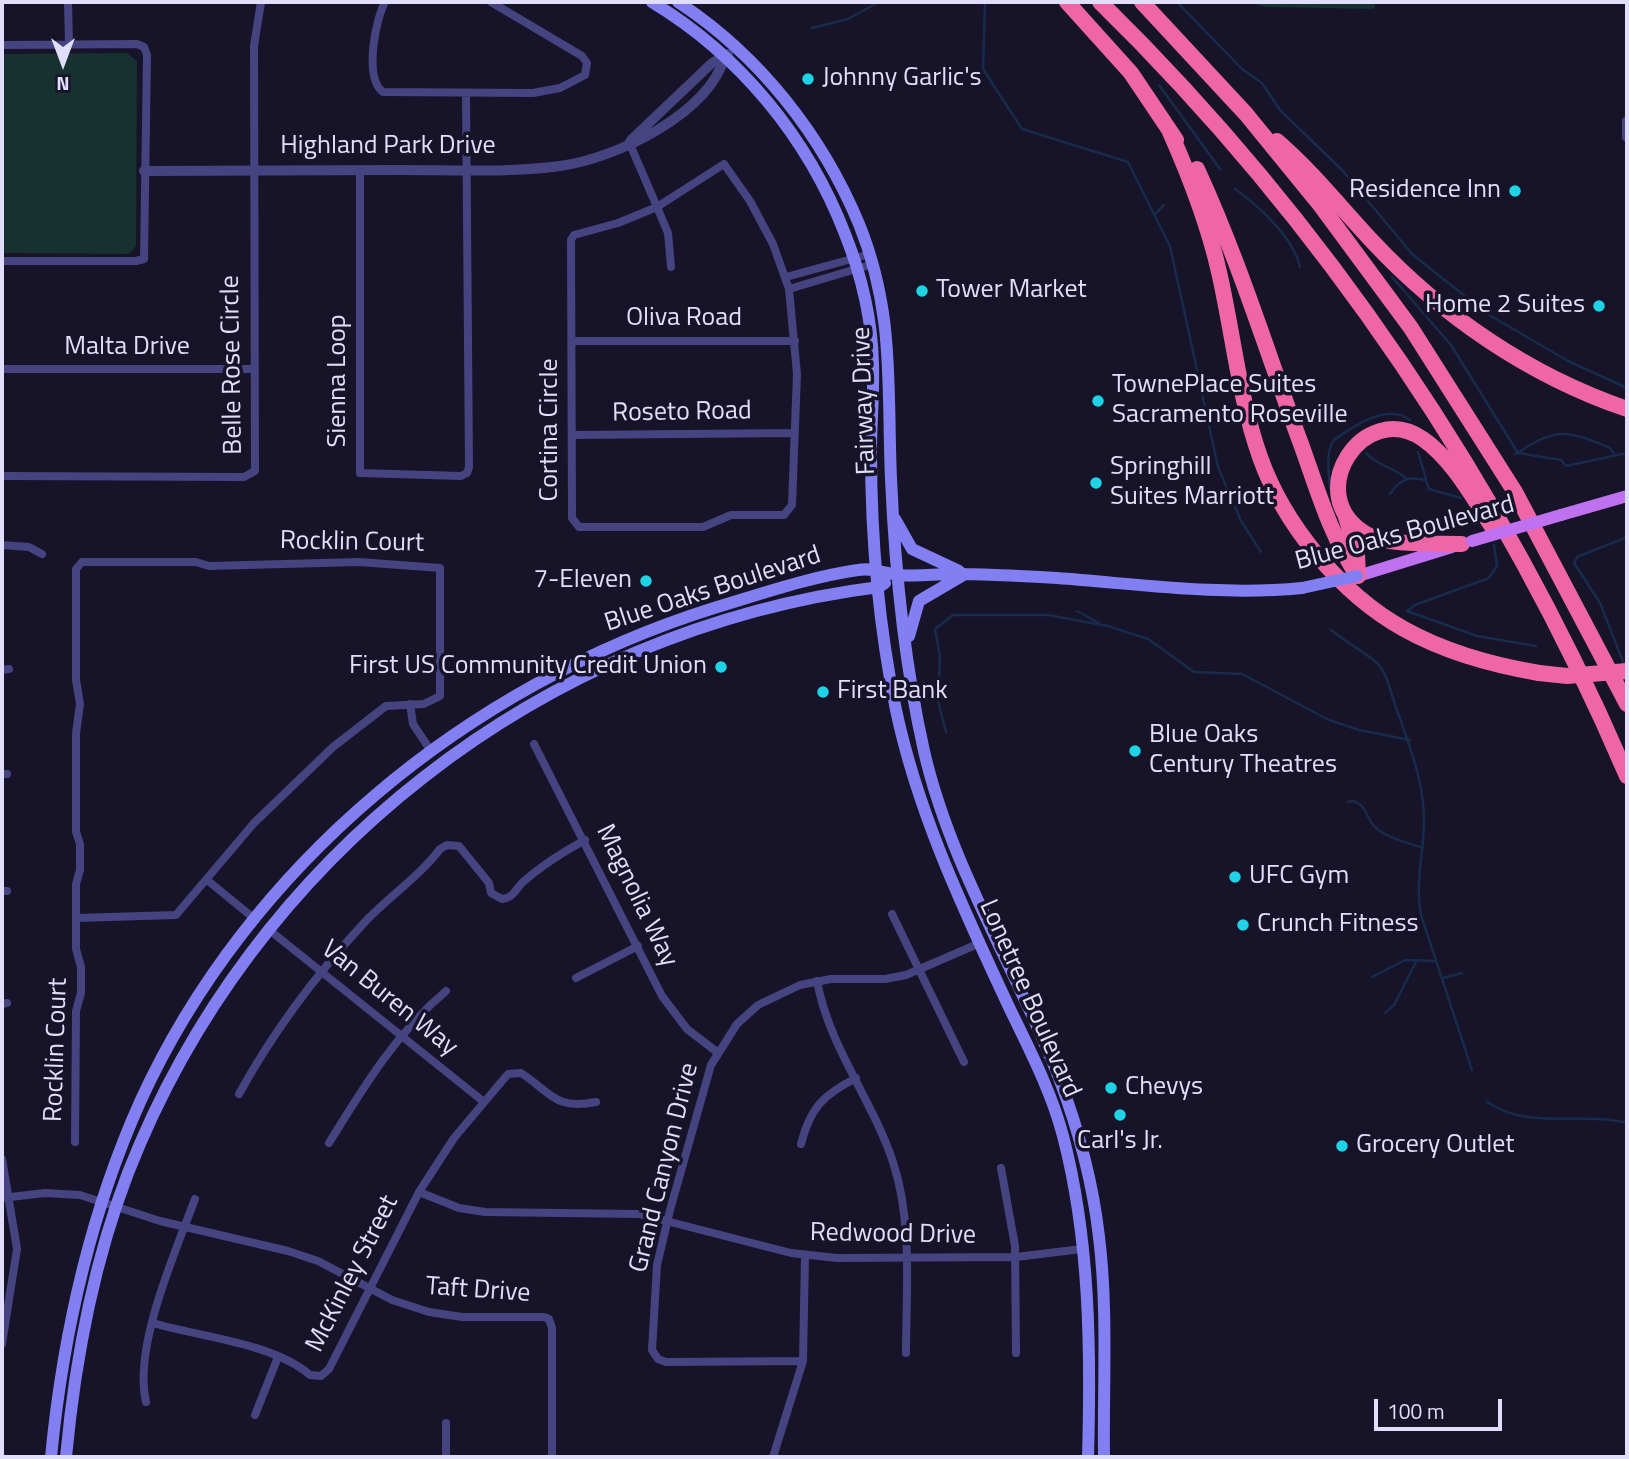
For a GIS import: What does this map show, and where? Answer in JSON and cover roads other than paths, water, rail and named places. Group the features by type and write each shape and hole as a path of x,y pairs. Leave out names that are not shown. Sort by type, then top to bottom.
{"highway":[{"path":"1067,2 1131,73 1196,167 1216,212 1318,492 1345,558 1358,576"},
{"path":"1100,2 1151,52 1247,159 1340,278 1452,442 1545,605 1627,776"},
{"path":"1142,2 1246,114 1364,263 1435,365 1515,492 1626,701"},
{"path":"1246,114 1301,162 1390,260 1449,312 1524,362 1565,384 1627,409"},
{"path":"1170,132 1189,175 1210,238 1256,447 1271,486 1299,531 1357,594 1403,628 1465,656 1539,673 1567,676 1627,671"},
{"path":"1358,576 1357,554 1338,484 1341,468 1347,454 1359,442 1373,434 1408,432 1422,439 1460,480 1545,605"},
{"path":"1343,509 1351,522 1367,534 1382,540 1467,543"}],"main road":[{"name":"Fairway Drive","path":"652,2 730,51 814,166 837,214 855,263 873,359 871,452 877,568"},
{"name":"Fairway Drive","path":"678,2 788,103 844,191 872,259 890,354 893,515 898,576"},
{"name":"Blue Oaks Boulevard","path":"51,1457 71,1312 102,1202 140,1103 159,1065 204,990 256,920 341,826 431,751 538,682 635,636 801,582 877,568 898,576 966,574 1215,592 1302,587 1358,576 1627,496"},
{"path":"893,515 912,549 966,574"},
{"name":"Lonetree Boulevard","path":"877,568 888,663 904,741 942,859 1030,1048 1063,1135 1082,1249 1087,1310 1088,1457"},
{"path":"906,651 918,603 966,574"},
{"name":"Blue Oaks Boulevard","path":"66,1457 86,1315 116,1207 138,1148 175,1072 217,998 267,929 320,868 383,809 464,745 545,696 620,659 695,630 794,603 879,587 898,576"},
{"name":"Lonetree Boulevard","path":"898,576 906,651 933,784 963,871 1038,1029 1069,1107 1094,1204 1100,1247 1104,1457"},
{"path":"256,920 267,929"},
{"path":"980,943 993,936"},
{"path":"1082,1249 1100,1247"}],"street":[{"path":"68,2 69,45"},
{"name":"Belle Rose Circle","path":"2,476 248,477 255,467 254,46 261,2"},
{"path":"385,2 374,41 374,80 379,88 389,93 552,90 579,79 587,69 582,56 491,2"},
{"path":"2,45 137,44 144,47 147,55 144,259 2,261"},
{"name":"Highland Park Drive","path":"144,171 468,170 561,166 653,134 683,112 721,72 730,51"},
{"path":"466,93 468,170"},
{"path":"1627,121 1627,137"},
{"path":"629,142 668,233 671,267"},
{"name":"Cortina Circle","path":"724,164 750,201 786,277 795,341 792,506 784,514 731,515 703,527 579,527 572,518 573,235 618,223 657,207 724,164"},
{"name":"Sienna Loop","path":"360,170 360,473 461,476 467,473 469,467 468,170"},
{"path":"786,277 872,259"},
{"path":"789,289 855,263"},
{"name":"Oliva Road","path":"572,341 795,341"},
{"name":"Malta Drive","path":"2,369 253,369"},
{"name":"Roseto Road","path":"572,435 793,433"},
{"path":"2,545 30,547 43,554"},
{"name":"Rocklin Court","path":"75,1142 76,1011 81,993 76,918 80,844 76,832 76,733 80,704 76,680 76,569 82,562 196,562 209,566 359,562 440,568 442,692 429,703 386,706 333,747 254,823 182,911 170,918 76,918"},
{"path":"410,704 413,724 431,751"},
{"name":"Magnolia Way","path":"534,744 677,1018 697,1038 717,1052"},
{"path":"239,1094 279,1027 322,971 376,911 447,845 454,844 463,850 489,883 491,893 502,899 510,897 521,884 549,862 585,840"},
{"path":"207,880 256,920"},
{"path":"892,914 964,1062"},
{"name":"Van Buren Way","path":"267,929 484,1102"},
{"name":"Grand Canyon Drive","path":"803,1361 667,1362 656,1357 652,1347 656,1280 668,1219 703,1092 717,1052 737,1024 758,1005 785,990 817,981 885,979 919,971 980,943"},
{"path":"576,978 638,947"},
{"path":"817,981 829,1030 876,1117 899,1184 905,1214 906,1353"},
{"path":"329,1143 374,1072 402,1035 420,1013 446,991"},
{"name":"McKinley Street","path":"153,1324 278,1357 302,1367 310,1375 326,1373 419,1192 442,1155 508,1074 517,1072 560,1102 579,1105 596,1102"},
{"path":"801,1144 807,1119 817,1106 856,1078"},
{"path":"2,1159 6,1197 17,1249 2,1344"},
{"path":"1000,1168 1016,1257 1016,1353"},
{"name":"Redwood Drive","path":"419,1192 459,1208 485,1213 632,1213 668,1219 806,1256 1016,1257 1082,1249"},
{"name":"Taft Drive","path":"6,1197 57,1193 102,1202 184,1227 303,1255 405,1306 440,1315 539,1315 549,1319 552,1341 552,1457"},
{"path":"146,1402 141,1376 153,1324 195,1199"},
{"path":"773,1457 803,1361 806,1256"},
{"path":"255,1415 278,1357"},
{"path":"446,1423 446,1457"}],"waterway":[{"path":"812,28 848,19 879,2"},
{"path":"985,2 983,69 1022,129 1128,162 1170,246 1218,467 1241,521 1261,552"},
{"path":"1177,2 1242,69 1262,83 1280,110 1343,171 1412,254 1486,313 1568,361 1627,388"},
{"path":"1159,85 1220,169"},
{"path":"1235,189 1264,213 1283,234 1300,267"},
{"path":"1156,213 1164,205"},
{"path":"1392,277 1451,345 1518,453 1515,454"},
{"path":"1330,488 1329,456 1334,440 1360,423 1381,415 1401,415 1410,420"},
{"path":"1518,453 1542,438 1563,434 1596,442 1610,448 1614,454"},
{"path":"1418,452 1426,479"},
{"path":"1366,453 1406,478"},
{"path":"1518,453 1561,460 1566,466 1627,453"},
{"path":"1390,494 1401,482 1415,478 1426,480 1429,489 1461,498"},
{"path":"1624,664 1600,603 1574,563 1577,557 1627,537"},
{"path":"1494,545 1497,566 1489,578 1415,605 1407,611 1477,636 1536,646"},
{"path":"1077,611 1099,623"},
{"path":"946,732 938,701 940,657 935,629 953,615 1048,615 1108,626 1148,639 1194,672 1242,674 1329,720 1359,730 1410,740"},
{"path":"1331,630 1379,665 1388,681 1412,752 1424,810 1419,881 1421,915 1472,1070"},
{"path":"1348,802 1354,801 1361,806 1372,824 1380,831 1423,848"},
{"path":"1372,977 1405,960 1435,961"},
{"path":"1385,1013 1394,1005 1417,960"},
{"path":"1443,978 1462,973"},
{"path":"1487,1102 1520,1116 1627,1123"}],"place":[{"name":"Johnny Garlic's","path":"808,79"},
{"name":"Residence Inn","path":"1515,191"},
{"name":"Tower Market","path":"922,291"},
{"name":"Home 2 Suites","path":"1599,306"},
{"name":"TownePlace Suites Sacramento Roseville","path":"1098,401"},
{"name":"Springhill Suites Marriott","path":"1096,483"},
{"name":"7-Eleven","path":"646,581"},
{"name":"First US Community Credit Union","path":"721,667"},
{"name":"First Bank","path":"823,692"},
{"name":"Blue Oaks Century Theatres","path":"1135,751"},
{"name":"UFC Gym","path":"1235,877"},
{"name":"Crunch Fitness","path":"1243,925"},
{"name":"Chevys","path":"1111,1088"},
{"name":"Carl's Jr.","path":"1120,1115"},
{"name":"Grocery Outlet","path":"1342,1146"}]}
